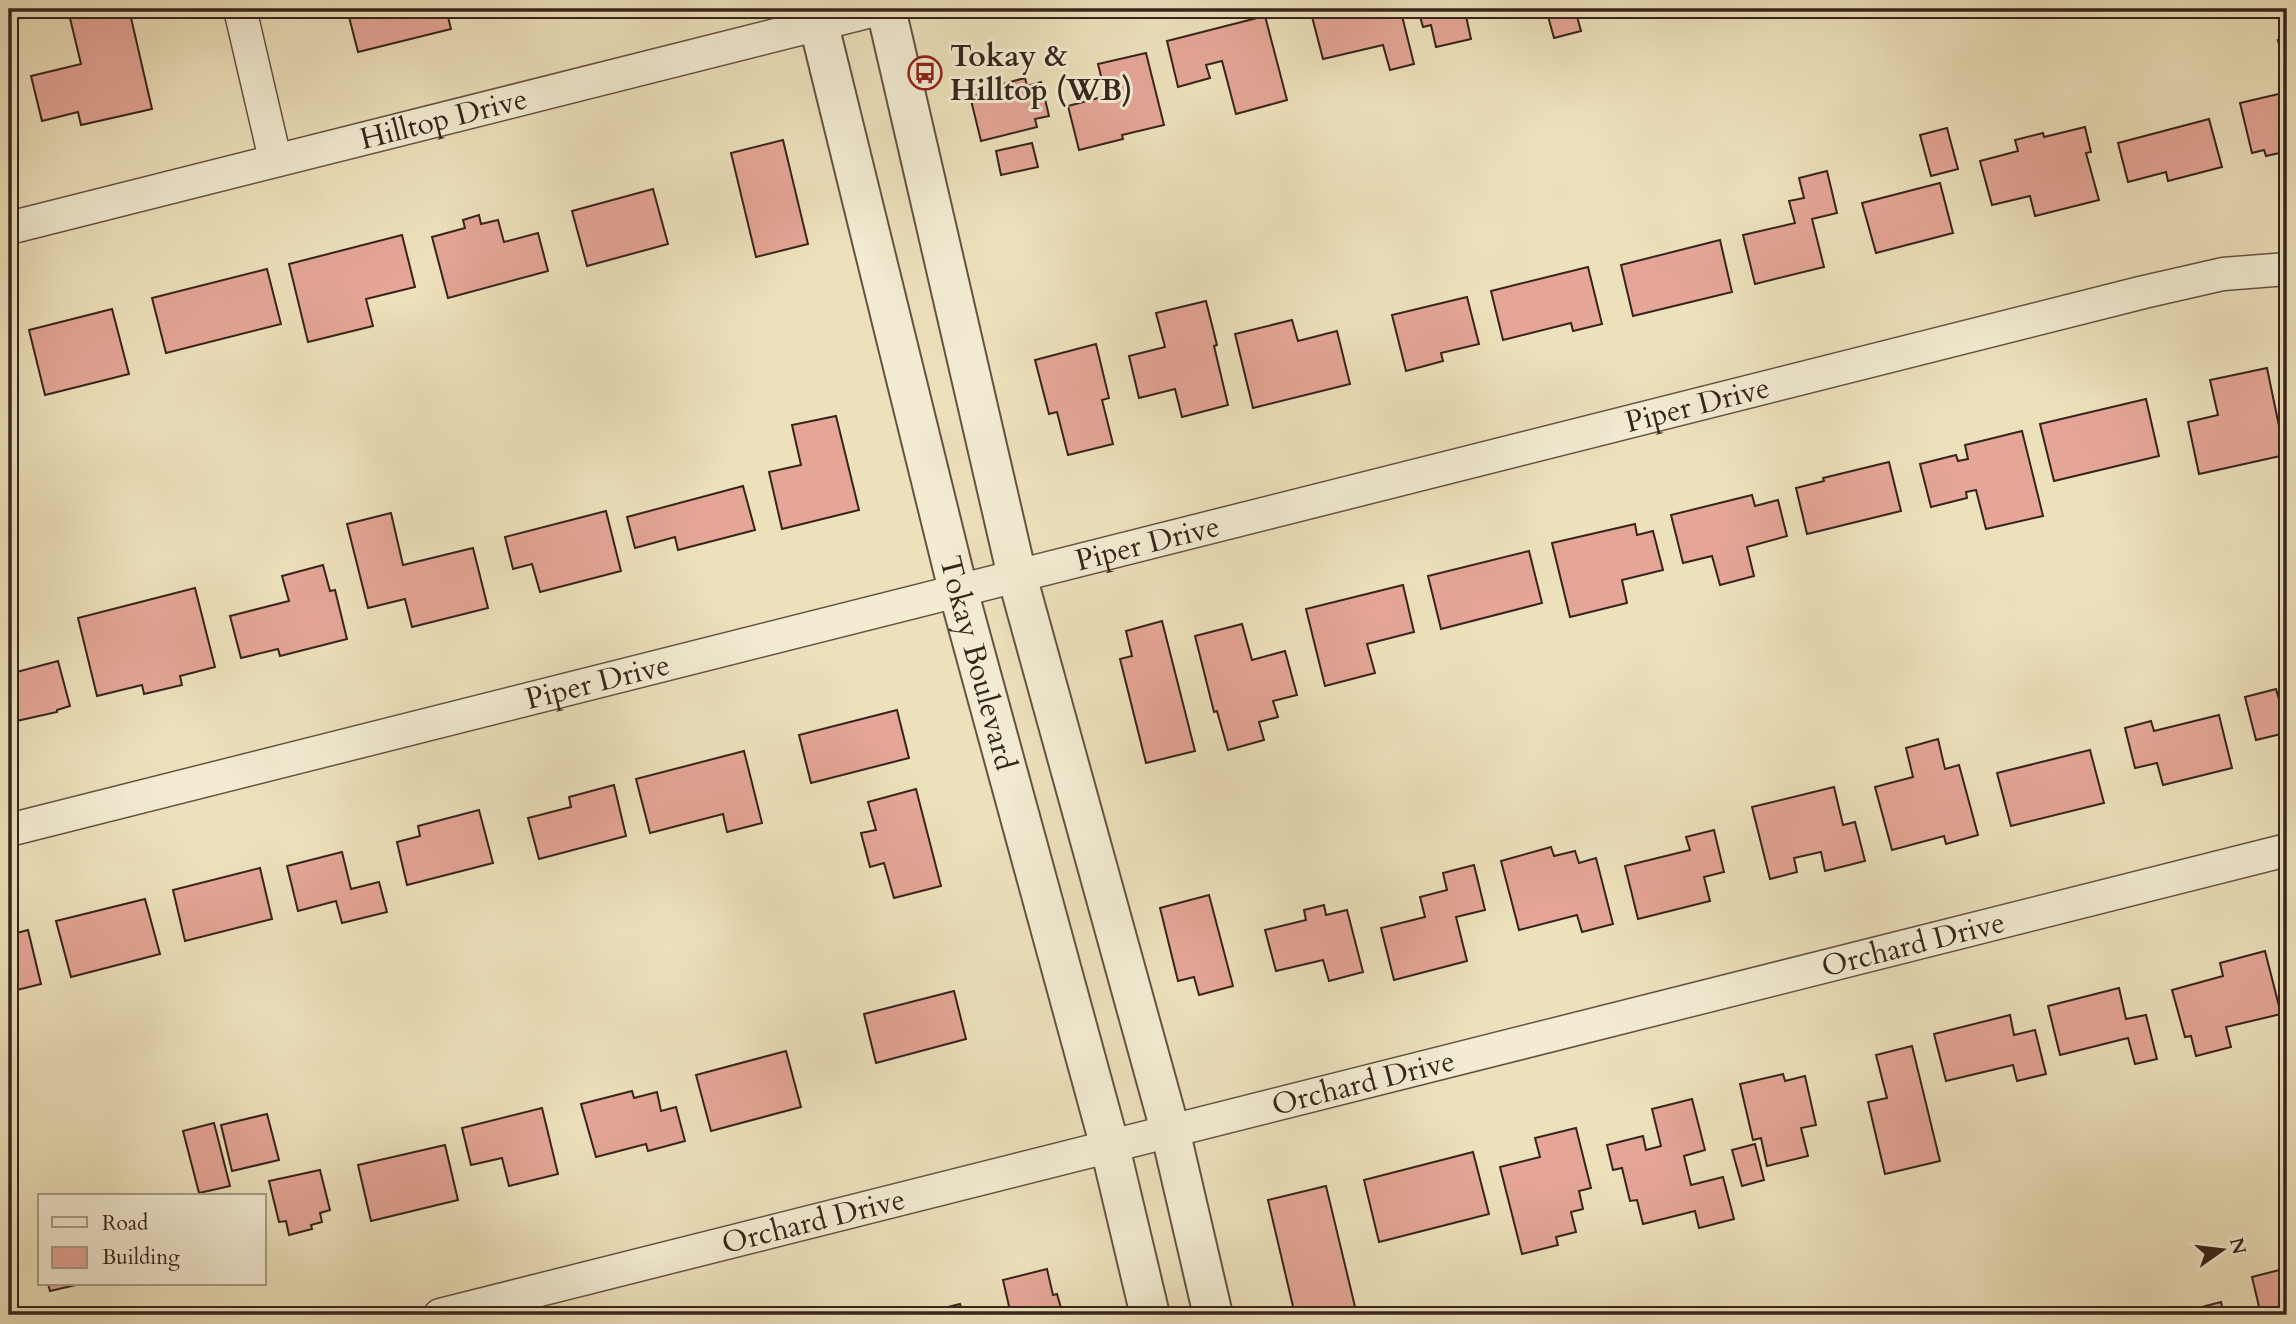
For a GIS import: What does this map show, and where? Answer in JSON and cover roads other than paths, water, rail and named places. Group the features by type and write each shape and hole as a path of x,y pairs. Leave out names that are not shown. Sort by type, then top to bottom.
{"street":[{"path":"240,9 275,159"},
{"name":"Hilltop Drive","path":"9,228 275,159 415,126 817,17 879,9"},
{"name":"Tokay Boulevard","path":"886,9 1017,576 1170,1130 1213,1315"},
{"name":"Tokay Boulevard","path":"817,17 958,590 1110,1147 1150,1315"},
{"name":"Piper Drive","path":"9,830 2144,292 2223,274 2287,269"},
{"name":"Orchard Drive","path":"440,1315 2287,850"}],"place":[{"name":"Tokay & Hilltop (WB)","path":"925,73"}]}
